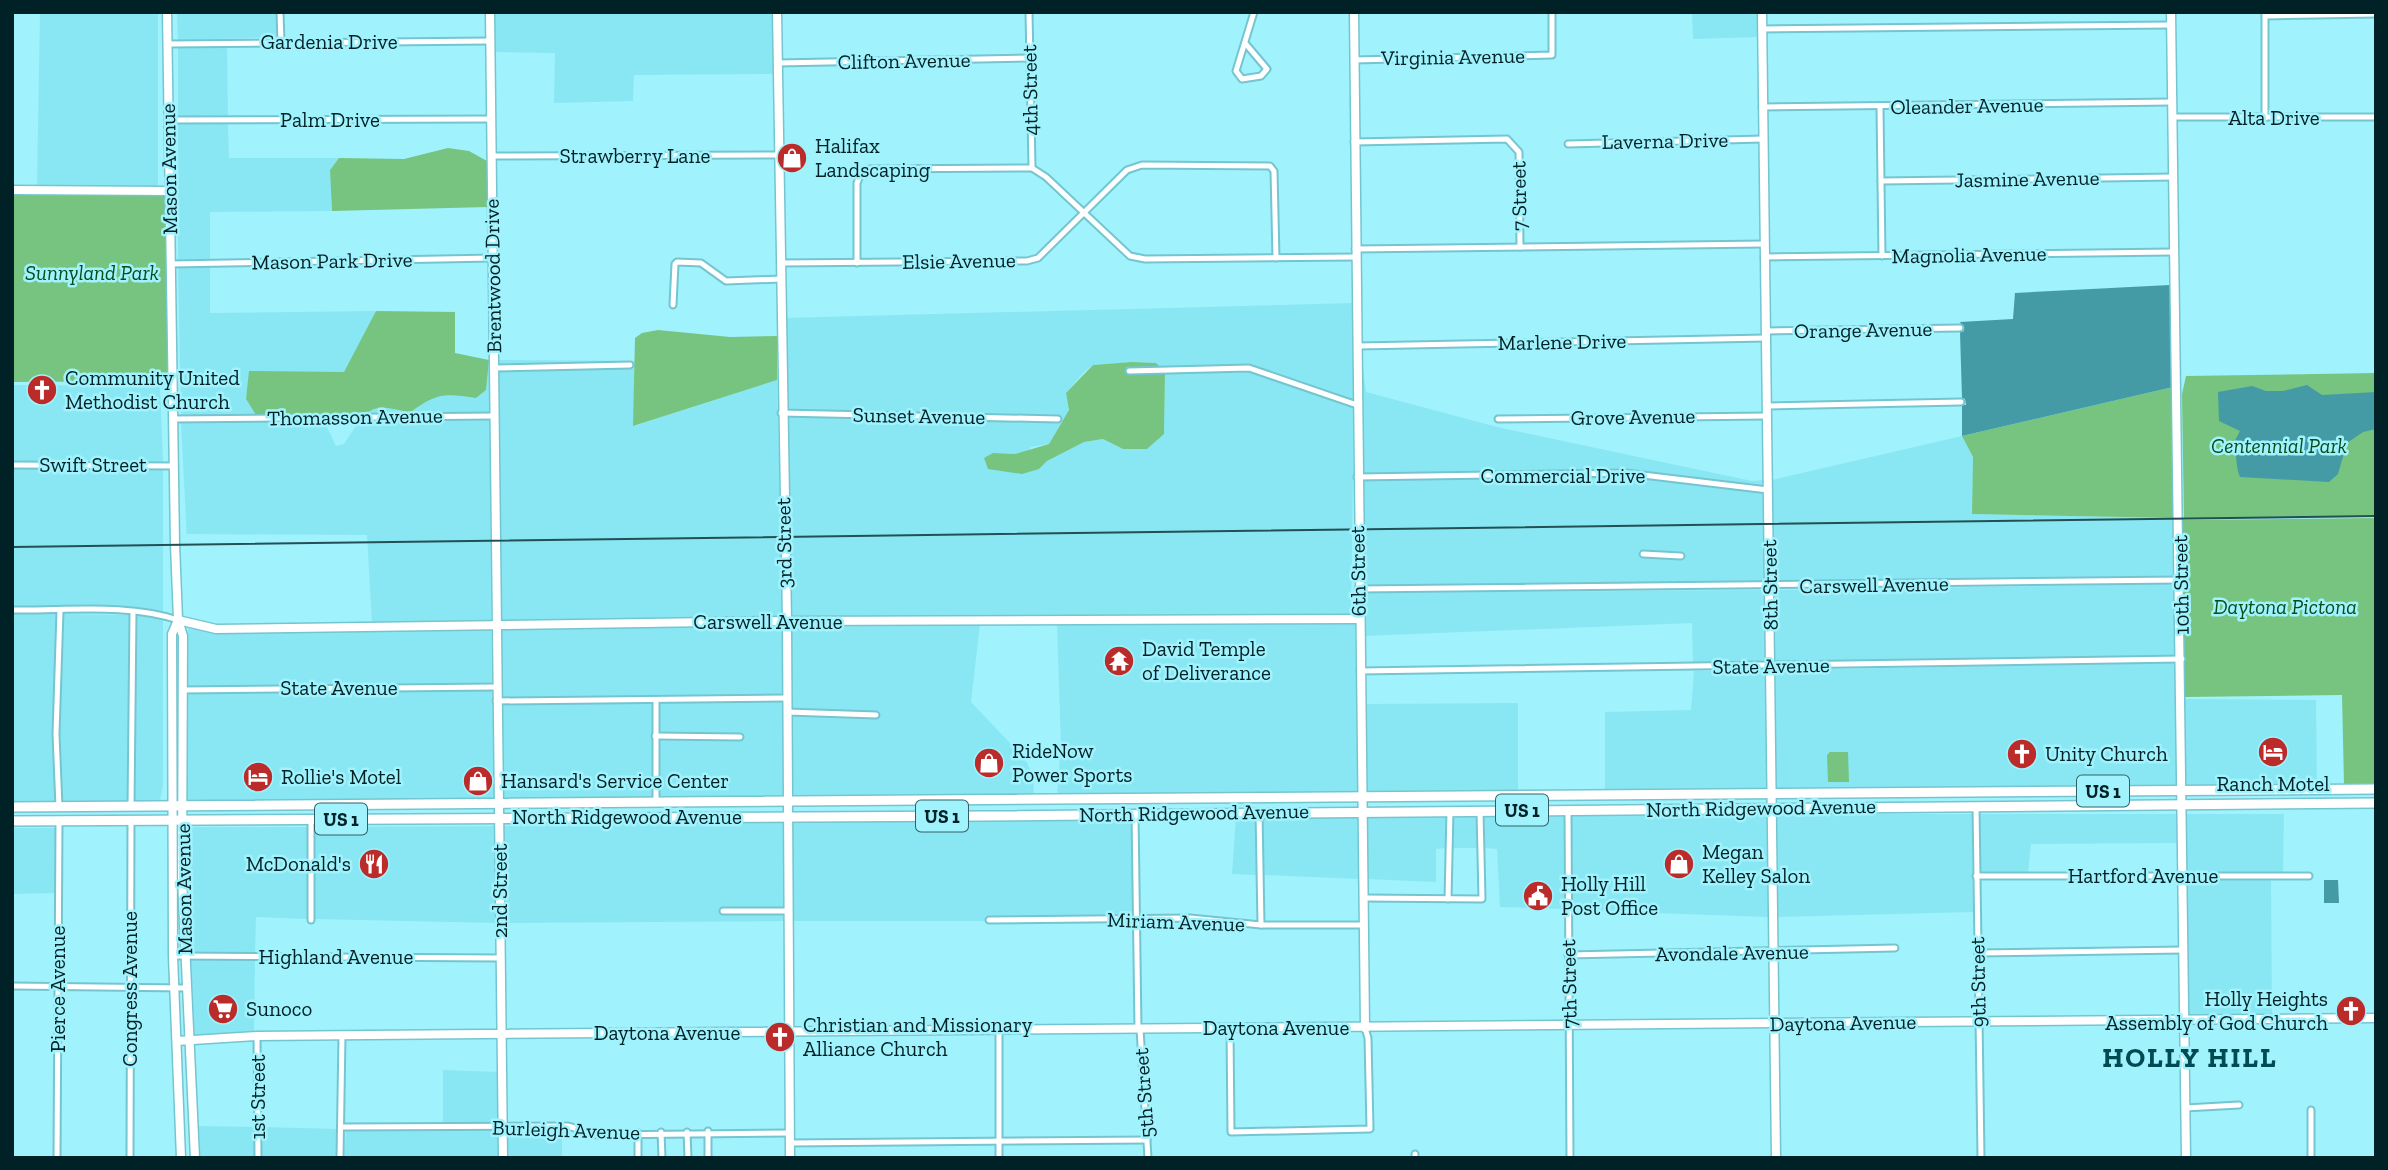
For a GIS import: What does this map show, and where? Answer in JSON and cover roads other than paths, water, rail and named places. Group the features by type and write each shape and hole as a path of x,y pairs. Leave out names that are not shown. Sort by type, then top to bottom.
{"main road":[{"name":"North Ridgewood Avenue","path":"12,807 2376,789"},
{"path":"1957,806 1975,792"},
{"path":"1976,806 1996,792"},
{"path":"1568,810 1589,796"},
{"path":"1135,813 1157,799"},
{"path":"1117,813 1134,800"},
{"name":"North Ridgewood Avenue","path":"12,821 2376,803"}],"street":[{"name":"Mason Avenue","path":"167,12 174,466 178,620 183,634 173,957 181,1158"},
{"path":"280,12 281,42"},
{"name":"Brentwood Drive","path":"490,12 495,540"},
{"name":"3rd Street","path":"777,12 781,413 787,621 790,1158"},
{"name":"4th Street","path":"1029,12 1032,168"},
{"path":"1245,43 1267,69 1261,76 1242,79 1236,71 1254,12"},
{"name":"6th Street","path":"1230,1029 1231,1132 1370,1129 1368,1038 1365,1028 1358,589 1354,12"},
{"name":"Virginia Avenue","path":"1354,60 1552,55 1552,12"},
{"name":"8th Street","path":"1762,12 1776,1158"},
{"name":"10th Street","path":"2171,12 2182,659 2186,1158"},
{"path":"2266,118 2265,14 2376,14"},
{"path":"1762,29 2171,24"},
{"name":"Gardenia Drive","path":"168,44 490,41"},
{"name":"Clifton Avenue","path":"778,63 1030,58"},
{"name":"Oleander Avenue","path":"1762,107 1880,108 2172,102"},
{"path":"1880,108 1882,256"},
{"name":"Alta Drive","path":"2172,117 2376,117"},
{"name":"Palm Drive","path":"169,120 491,120"},
{"name":"7 Street","path":"1354,142 1507,139 1519,152 1520,247"},
{"name":"Laverna Drive","path":"1568,144 1762,139"},
{"name":"Strawberry Lane","path":"491,156 780,155"},
{"name":"Elsie Avenue","path":"781,263 1027,261 1046,252 1127,170 1142,164 1270,166 1274,171 1276,258"},
{"path":"857,263 857,183 861,173 869,169 1032,168 1046,177 1130,256 1276,258 1520,247 1764,244"},
{"name":"Jasmine Avenue","path":"1881,181 2173,177"},
{"path":"12,190 170,191"},
{"name":"Magnolia Avenue","path":"1764,257 2173,252"},
{"name":"Mason Park Drive","path":"171,264 493,258"},
{"path":"673,305 677,262 701,263 726,281 781,279"},
{"name":"Orange Avenue","path":"1766,335 1960,328"},
{"name":"Marlene Drive","path":"1358,346 1766,335"},
{"path":"494,368 630,365"},
{"path":"1129,371 1249,368 1357,404"},
{"name":"Grove Avenue","path":"1498,419 1961,402"},
{"name":"Sunset Avenue","path":"781,413 1058,419"},
{"name":"Thomasson Avenue","path":"173,419 494,416"},
{"name":"Swift Street","path":"12,465 174,466"},
{"name":"Commercial Drive","path":"1357,477 1626,473 1768,490"},
{"name":"2nd Street","path":"495,540 503,1158"},
{"path":"1643,554 1681,556"},
{"name":"Carswell Avenue","path":"1358,589 1771,587 2180,580"},
{"path":"12,610 157,613 178,620"},
{"path":"59,807 56,734 60,611"},
{"path":"131,807 133,612"},
{"name":"Mason Avenue","path":"178,620 172,634 178,807"},
{"name":"Carswell Avenue","path":"178,620 216,629 787,621 1359,620"},
{"name":"State Avenue","path":"1360,671 2182,659"},
{"name":"State Avenue","path":"183,690 496,687"},
{"path":"496,701 786,698"},
{"path":"656,700 656,803"},
{"path":"787,712 876,715"},
{"path":"655,736 740,737"},
{"name":"9th Street","path":"1976,806 1981,1158"},
{"path":"1363,898 1482,899 1480,810"},
{"name":"7th Street","path":"1568,810 1570,1158"},
{"path":"1448,899 1450,811"},
{"path":"1259,812 1261,925"},
{"name":"5th Street","path":"1135,813 1139,1029 1149,1158"},
{"path":"311,819 311,920"},
{"name":"Congress Avenue","path":"130,1158 131,820"},
{"name":"Pierce Avenue","path":"57,1158 59,821"},
{"name":"Mason Avenue","path":"177,821 195,1158"},
{"name":"Hartford Avenue","path":"1976,876 2309,876"},
{"path":"723,911 788,911"},
{"name":"Miriam Avenue","path":"989,920 1190,918 1261,925 1363,925"},
{"name":"Avondale Avenue","path":"1568,954 1773,953 1895,948"},
{"path":"1978,953 2183,950"},
{"name":"Highland Avenue","path":"173,957 500,958"},
{"path":"12,986 187,988"},
{"name":"Daytona Avenue","path":"177,1041 257,1036 2376,1018"},
{"path":"999,1031 999,1158"},
{"name":"1st Street","path":"257,1036 258,1158"},
{"path":"340,1158 342,1036"},
{"path":"2185,1108 2239,1105"},
{"path":"2311,1110 2311,1158"},
{"name":"Burleigh Avenue","path":"342,1127 568,1126 597,1135 708,1131 790,1133"},
{"path":"708,1131 708,1158"},
{"path":"661,1132 662,1158"},
{"path":"687,1132 688,1158"},
{"path":"638,1133 638,1158"},
{"path":"790,1143 1147,1140"}],"railway":[{"path":"12,547 2376,516"}],"place":[{"name":"Halifax Landscaping","path":"792,158"},
{"name":"Community United Methodist Church","path":"42,390"},
{"name":"David Temple of Deliverance","path":"1119,661"},
{"name":"Ranch Motel","path":"2273,752"},
{"name":"Unity Church","path":"2022,754"},
{"name":"RideNow Power Sports","path":"989,763"},
{"name":"Rollie's Motel","path":"258,777"},
{"name":"Hansard's Service Center","path":"478,781"},
{"name":"McDonald's","path":"374,864"},
{"name":"Megan Kelley Salon","path":"1679,864"},
{"name":"Holly Hill Post Office","path":"1538,896"},
{"name":"Sunoco","path":"223,1009"},
{"name":"Holly Heights Assembly of God Church","path":"2351,1011"},
{"name":"Christian and Missionary Alliance Church","path":"780,1037"}],"district":[{"name":"HOLLY HILL","path":"2190,1057"}],"park label":[{"name":"Sunnyland Park","path":"92,273"},
{"name":"Centennial Park","path":"2279,446"},
{"name":"Daytona Pictona","path":"2285,607"}]}
